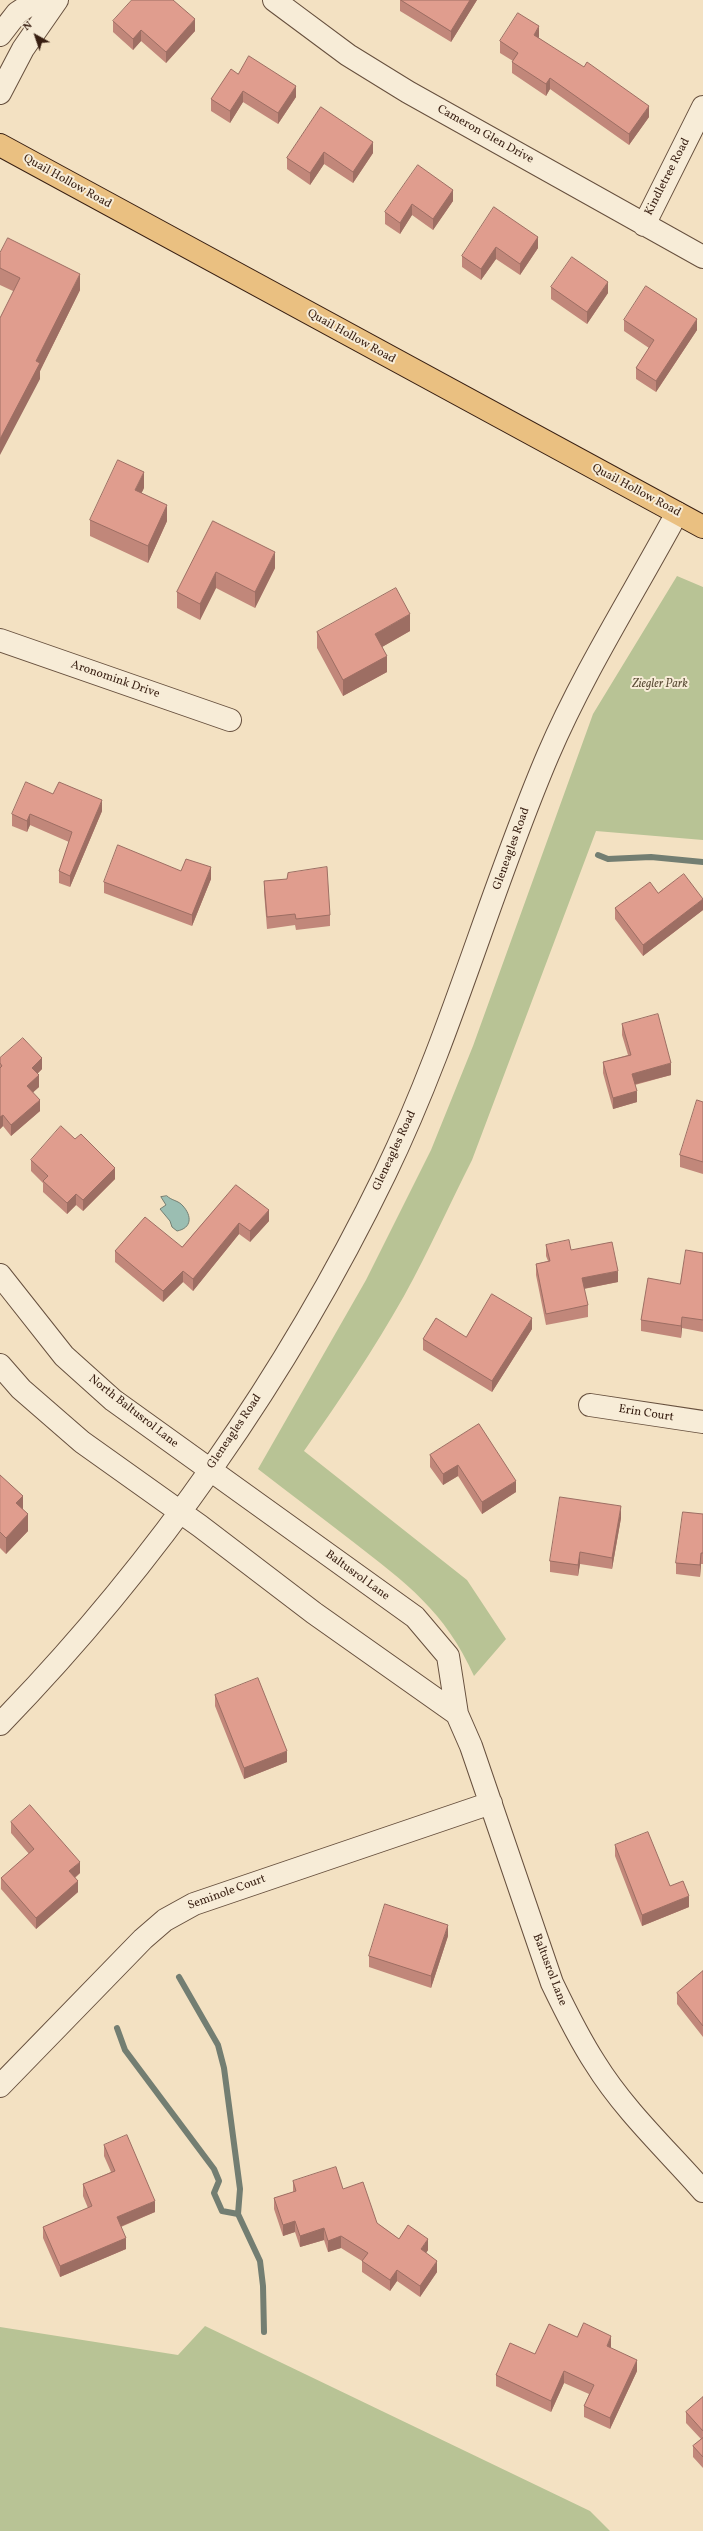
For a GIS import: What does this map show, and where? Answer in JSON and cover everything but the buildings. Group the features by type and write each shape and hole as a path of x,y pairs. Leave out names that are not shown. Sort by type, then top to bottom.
{"main road":[{"name":"Quail Hollow Road","path":"0,145 703,527"}],"street":[{"path":"0,35 17,13 37,0"},
{"path":"0,93 23,49 58,0"},
{"name":"Cameron Glen Drive","path":"274,0 348,55 408,92 703,257"},
{"name":"Kindletree Road","path":"644,225 703,108"},
{"name":"Gleneagles Road","path":"0,1724 78,1642 210,1470 278,1370 312,1313 387,1170 445,1036 522,821 549,753 586,677 677,513"},
{"name":"Aronomink Drive","path":"0,640 230,720"},
{"name":"North Baltusrol Lane","path":"0,1275 64,1356 113,1400 210,1470"},
{"path":"0,1365 21,1389 82,1442 178,1511 314,1613 457,1714"},
{"name":"Erin Court","path":"590,1405 703,1422"},
{"name":"Baltusrol Lane","path":"210,1470 415,1617 448,1656 457,1714 471,1746 552,1982 568,2016 595,2064 617,2094 703,2191"},
{"name":"Seminole Court","path":"0,2086 142,1939 165,1920 194,1904 490,1803"}],"green space":[{"name":"Ziegler Park","path":"677,576 703,587 703,840 596,831 472,1160 404,1296 331,1413 304,1451 467,1580 506,1639 474,1676 463,1653 450,1633 437,1616 407,1585 258,1469 366,1280 431,1150 473,1046 593,714"},
{"path":"205,2326 590,2511 610,2531 0,2531 0,2327 178,2355"}],"water":[{"path":"167,1196 181,1204 188,1214 188,1224 186,1227 177,1231 172,1227 170,1221 160,1209 166,1205 161,1197"}],"waterway":[{"path":"598,855 608,859 651,857 703,862"},
{"path":"179,1977 218,2045 224,2068 240,2189 238,2214 260,2261 263,2286 264,2332"},
{"path":"117,2028 125,2050 214,2169 219,2181 214,2193 222,2211 238,2214"}]}
